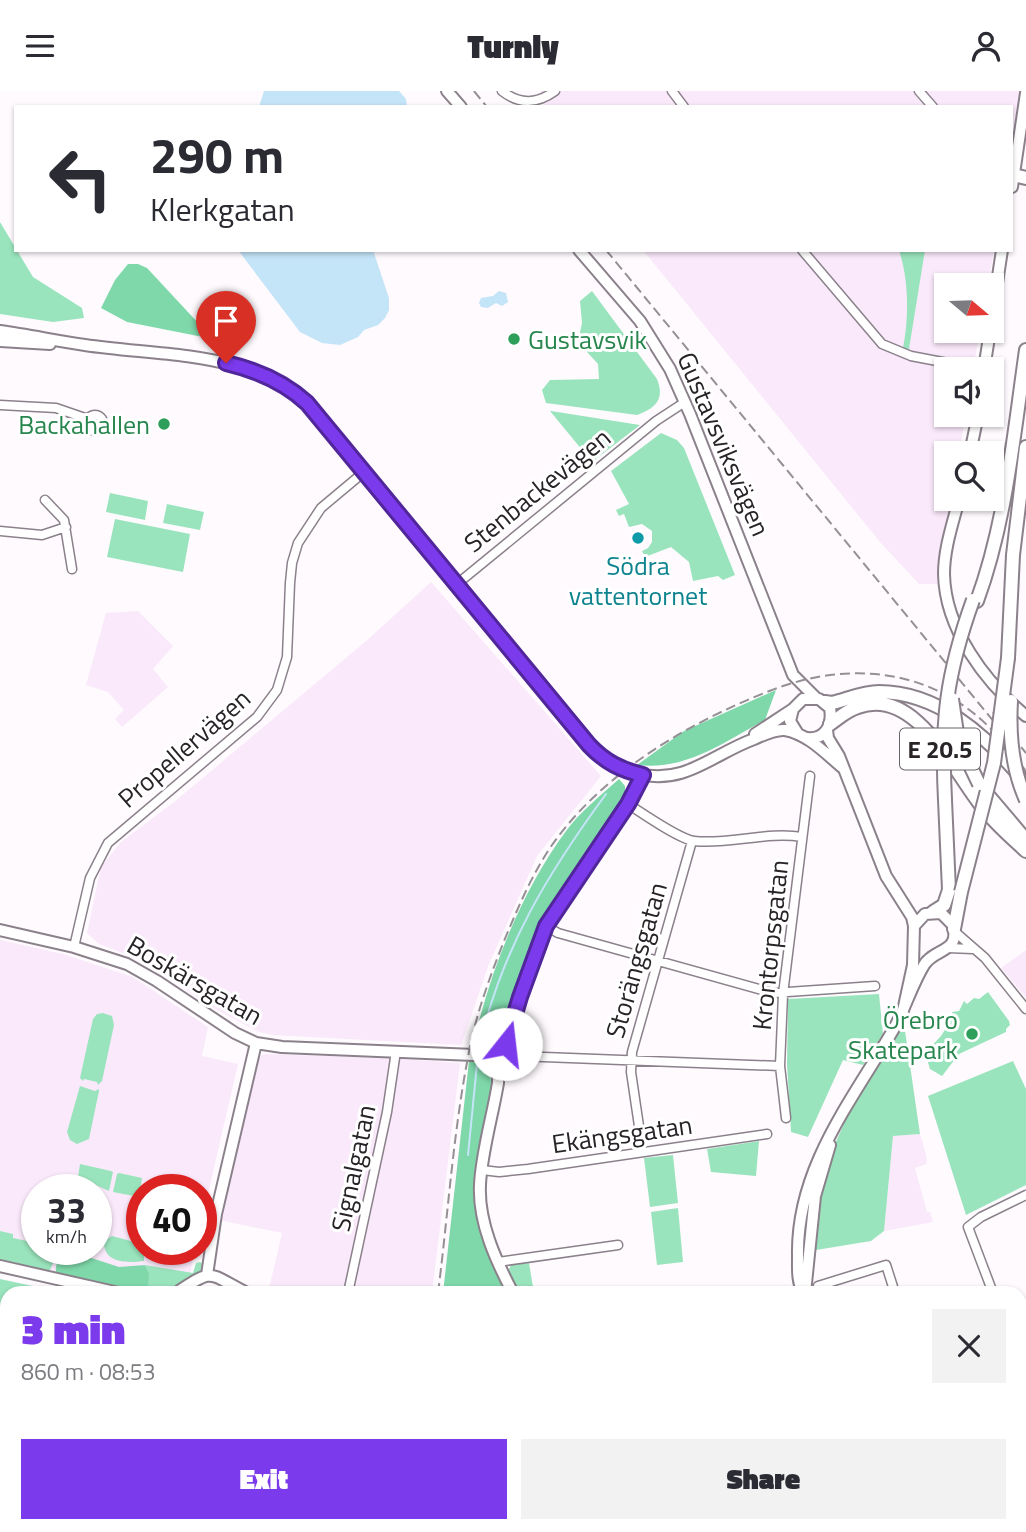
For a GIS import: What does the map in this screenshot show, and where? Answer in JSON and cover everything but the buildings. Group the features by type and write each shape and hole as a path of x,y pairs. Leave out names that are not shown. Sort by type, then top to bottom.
{"main road":[{"path":"922,916 944,905 949,890 943,752 946,697 953,660 990,555 1004,492 1026,350"},
{"path":"954,930 994,763 1008,658 1011,585 1026,447"},
{"name":"E 20.5","path":"975,600 958,659 952,698 958,740 979,784 1026,840"},
{"name":"E 20.5","path":"1008,658 1013,756 1026,800"},
{"name":"E 20.5","path":"820,700 832,703 878,691 926,701 949,712 982,737 1026,784"},
{"name":"E 20.5","path":"829,727 849,710 867,704 898,708 909,714 932,737 990,817 1026,851"}],"street":[{"path":"447,91 459,105"},
{"path":"502,91 509,97 524,102 546,97 555,91"},
{"path":"919,91 931,105"},
{"path":"1016,179 1026,93"},
{"name":"Gustavsviksvägen","path":"581,252 640,321 664,359 685,402 793,675 794,707"},
{"path":"804,252 882,344 911,356 934,360"},
{"path":"999,273 1002,252"},
{"name":"Stenbackevägen","path":"0,331 218,362 262,375 287,387 307,403 457,584 656,421 685,402"},
{"name":"Stenbackevägen","path":"0,341 85,345"},
{"path":"0,405 57,408 88,419"},
{"name":"Propellervägen","path":"74,947 90,877 108,843 257,717 277,690 287,657 290,583 298,543 321,508 363,472"},
{"path":"45,501 62,516 72,569"},
{"path":"956,511 944,572 948,600 956,624 990,680 1026,716"},
{"path":"0,531 43,535 66,527"},
{"path":"457,584 598,754 618,768 654,778 690,771 742,743 803,699 820,700 830,708 828,738 839,756 884,870 903,899 922,916 948,918 954,930 985,958 1026,1009"},
{"name":"Gustavsviksvägen","path":"793,675 820,700"},
{"path":"794,707 791,724 803,737 843,768"},
{"path":"742,743 781,730 803,737 820,737 829,727"},
{"path":"507,1051 506,1039 546,926 628,804 643,775"},
{"name":"Krontorpsgatan","path":"786,1118 780,1066 783,994 810,776"},
{"path":"628,804 692,841 792,835 802,837"},
{"name":"Storängsgatan","path":"640,1133 631,1061 692,841"},
{"path":"903,1011 913,965 914,939 922,916"},
{"path":"546,926 558,933 773,993 875,986"},
{"name":"Boskärsgatan","path":"0,929 115,959 137,969 234,1033 256,1043 282,1047 474,1055 487,1057 494,1063"},
{"path":"805,1286 816,1196 835,1129 860,1081 903,1011 924,965 953,940 954,930"},
{"path":"914,939 924,951 974,949"},
{"path":"207,1275 216,1214 256,1043"},
{"name":"Signalgatan","path":"350,1286 389,1104 396,1051"},
{"path":"507,1051 518,1056 780,1066"},
{"path":"507,1051 494,1063 498,1070 498,1083 480,1187 485,1221 498,1262 510,1286"},
{"name":"Ekängsgatan","path":"482,1171 528,1169 767,1134"},
{"path":"990,1286 968,1227 981,1217 1023,1196 1026,1205"},
{"path":"498,1262 618,1245"},
{"path":"818,1286 886,1265 893,1286"},
{"path":"0,1266 88,1286"},
{"path":"186,1286 207,1275 216,1276 234,1286"}],"shaded area":[{"path":"541,91 1020,91 1013,137 1013,105 544,105"},
{"path":"645,252 994,252 990,273 934,273 934,343 978,343 975,357 934,357 934,427 964,427 961,441 934,441 934,511 949,511 937,584 919,584 880,542"},
{"path":"431,582 601,776 537,856 489,964 461,1045 272,1035 259,1032 217,1010 139,959 99,944 87,933 101,867 121,842 174,802 365,642"},
{"path":"138,611 173,646 153,669 168,687 122,727 115,719 124,710 108,692 86,685 106,613"},
{"path":"0,940 63,954 133,977 208,1027 202,1056 238,1064 213,1174 126,1174 126,1265 192,1265 190,1275 170,1286 110,1286 0,1261"},
{"path":"1026,950 1026,997 1001,968"},
{"path":"263,1054 460,1063 433,1286 270,1286 282,1233 219,1220 255,1063"},
{"path":"920,1134 927,1158 926,1164 915,1168 927,1212 930,1212 933,1222 884,1231 893,1136"}],"green space":[{"path":"0,222 14,245 14,252 18,252 33,277 82,308 84,318 53,322 0,314"},
{"path":"900,252 925,252 909,349 903,348 907,299"},
{"path":"128,264 147,268 213,339 127,322 101,308 115,280"},
{"path":"592,291 657,379 660,392 657,402 637,415 546,403 542,390 550,380 599,379 598,364 578,342 582,323 580,301"},
{"path":"551,411 640,425 592,462"},
{"path":"661,433 677,440 684,448 735,575 723,580 718,576 693,581 689,562 671,547 645,557 642,551 652,542 652,531 642,524 629,527 624,514 619,516 616,510 629,504 611,471"},
{"path":"110,493 148,501 145,520 106,512"},
{"path":"167,504 204,512 200,530 163,523"},
{"path":"115,519 190,534 183,572 107,557"},
{"path":"776,690 765,720 719,745 672,764 637,765 684,731"},
{"path":"619,779 625,786 625,794 541,923 501,1043 492,1047 473,1046 498,962 535,880 572,824"},
{"name":"Örebro Skatepark","path":"988,992 1009,1021 1006,1032 959,1054 942,1076 930,1069 925,1053 941,1036 950,1022 952,1012 959,1011 964,1001 967,1004"},
{"path":"879,994 883,1034 863,1065 843,1060 808,1137 791,1132 787,1064 788,999"},
{"path":"97,1014 112,1016 114,1025 102,1081 98,1085 97,1082 83,1081 80,1078 93,1019"},
{"path":"904,1024 920,1134 893,1136 884,1231 871,1241 816,1250 817,1201 833,1148 854,1102"},
{"path":"469,1061 480,1061 488,1068 491,1098 483,1159 475,1179 476,1207 484,1238 504,1286 444,1286"},
{"path":"1013,1061 1026,1089 1026,1185 966,1215 928,1096"},
{"path":"80,1086 99,1091 89,1139 77,1144 70,1140 67,1132"},
{"path":"759,1141 756,1176 711,1172 707,1149"},
{"path":"673,1155 678,1203 650,1207 644,1158"},
{"path":"80,1164 113,1172 112,1177 112,1174 78,1174"},
{"path":"117,1174 126,1175 126,1194 113,1192"},
{"path":"678,1208 683,1262 657,1265 651,1212"},
{"path":"0,1231 13,1234 13,1238 21,1240 21,1265 52,1265 50,1270 0,1263"},
{"path":"112,1236 126,1240 126,1262 112,1258"},
{"path":"529,1263 533,1286 516,1286 508,1271 511,1265"},
{"path":"57,1265 145,1265 149,1273 148,1286 102,1286 56,1274"},
{"path":"145,1265 193,1273 195,1265 203,1265 201,1272 176,1286 145,1286 149,1273"},
{"path":"0,1279 32,1286 0,1286"}],"water":[{"path":"264,91 399,91 406,99 407,105 260,105"},
{"path":"240,252 374,252 389,298 389,310 385,318 378,325 364,330 358,337 340,345 322,343 300,332"},
{"path":"499,291 506,293 508,302 502,306 496,303 488,308 481,307 481,298 493,296"}],"waterway":[{"path":"480,1043 501,975 530,912 565,853 606,794"},
{"path":"468,1155 477,1064"}],"railway":[{"path":"474,91 485,105"},
{"path":"608,252 995,723"},
{"path":"439,1286 463,1086 483,998 504,941 535,873 548,851 592,798 648,754 709,718 772,690 800,681 858,673 914,681 940,692 965,707 988,726 1026,771"},
{"path":"993,712 1026,753"}],"place":[{"name":"Gustavsvik","path":"514,339"},
{"name":"Backahallen","path":"164,424"},
{"name":"Södra vattentornet","path":"638,538"},
{"name":"Örebro Skatepark","path":"972,1034"}],"route":[{"path":"226,363 247,369 287,387 307,403 589,745 618,768 643,775 628,804 546,926 506,1044"}]}
